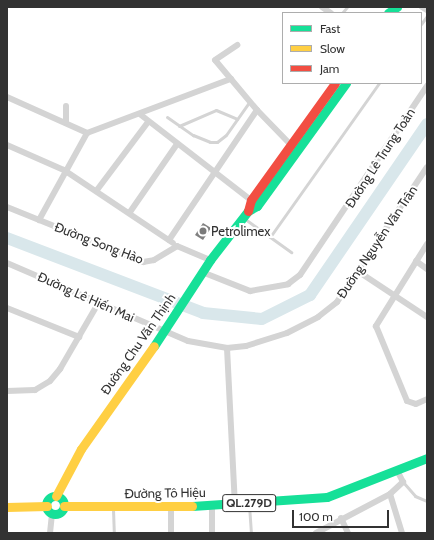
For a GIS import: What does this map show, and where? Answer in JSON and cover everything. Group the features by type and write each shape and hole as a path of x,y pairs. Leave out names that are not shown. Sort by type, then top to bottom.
{"main road":[{"name":"Đường Chu Văn Thịnh","path":"246,214 251,200 334,84"},
{"name":"Đường Chu Văn Thịnh","path":"56,496 80,449 166,329 210,260 246,214 257,206 345,84"},
{"name":"Đường Tô Hiệu","path":"64,506 171,507 328,497 427,458"},
{"path":"7,507 49,509 59,512 64,506 62,499 56,496 49,499 49,509"}],"street":[{"path":"422,7 427,10"},
{"path":"237,45 215,60 257,110 290,144"},
{"path":"39,220 64,170 87,133 141,115 231,79"},
{"name":"Đường Lê Trung Toản","path":"202,272 250,291 288,284 309,265 427,86"},
{"path":"7,97 66,122 87,133"},
{"path":"66,106 66,122"},
{"path":"169,240 216,173 257,110"},
{"path":"141,115 148,122 251,200"},
{"path":"97,190 148,122"},
{"path":"130,212 177,144"},
{"path":"7,145 64,170 130,212 177,246 210,260"},
{"name":"Đường Nguyễn Văn Trân","path":"166,329 200,345 228,348 272,339 311,321 337,302 359,272 427,167"},
{"name":"Đường Song Hào","path":"7,207 143,262 154,260 177,246"},
{"path":"427,244 378,319 378,333 407,401 416,404 427,399"},
{"path":"416,261 427,269"},
{"name":"Đường Lê Hiến Mai","path":"7,263 166,329"},
{"path":"359,272 427,317"},
{"path":"7,391 35,390 50,381 60,369 99,302"},
{"path":"7,308 79,337"},
{"path":"228,348 235,504"},
{"path":"316,533 341,518 390,494 403,482 397,470"},
{"path":"390,494 402,533"},
{"path":"212,505 212,533"},
{"path":"171,507 171,533"},
{"path":"49,509 50,533"},
{"path":"341,518 348,533"}],"lane":[{"path":"270,237 378,84"},
{"path":"168,117 179,126 210,142 217,142 250,101"},
{"path":"179,126 216,110 237,119"},
{"path":"246,214 270,237 291,252"},
{"path":"403,482 416,496 427,501"},
{"path":"249,503 251,533"},
{"path":"113,506 114,533"}],"building":[{"name":"Petrolimex","path":"203,223 211,228 203,240 195,235"}],"waterway":[{"path":"7,238 203,313 262,319 310,295 427,124"}],"traffic: fast":[{"path":"390,12 397,7"},
{"path":"154,346 210,260 248,211 257,206 345,84"},
{"path":"192,506 327,497 427,458"},
{"path":"55,496 61,499 64,505 61,511 55,514 49,511 46,505 49,499 55,496"}],"traffic: slow":[{"path":"56,496 81,449 154,346"},
{"path":"7,507 47,506"},
{"path":"64,506 192,506"}],"traffic: jam":[{"path":"248,211 251,200 334,84"}],"place":[{"name":"Petrolimex","path":"203,231"}]}
